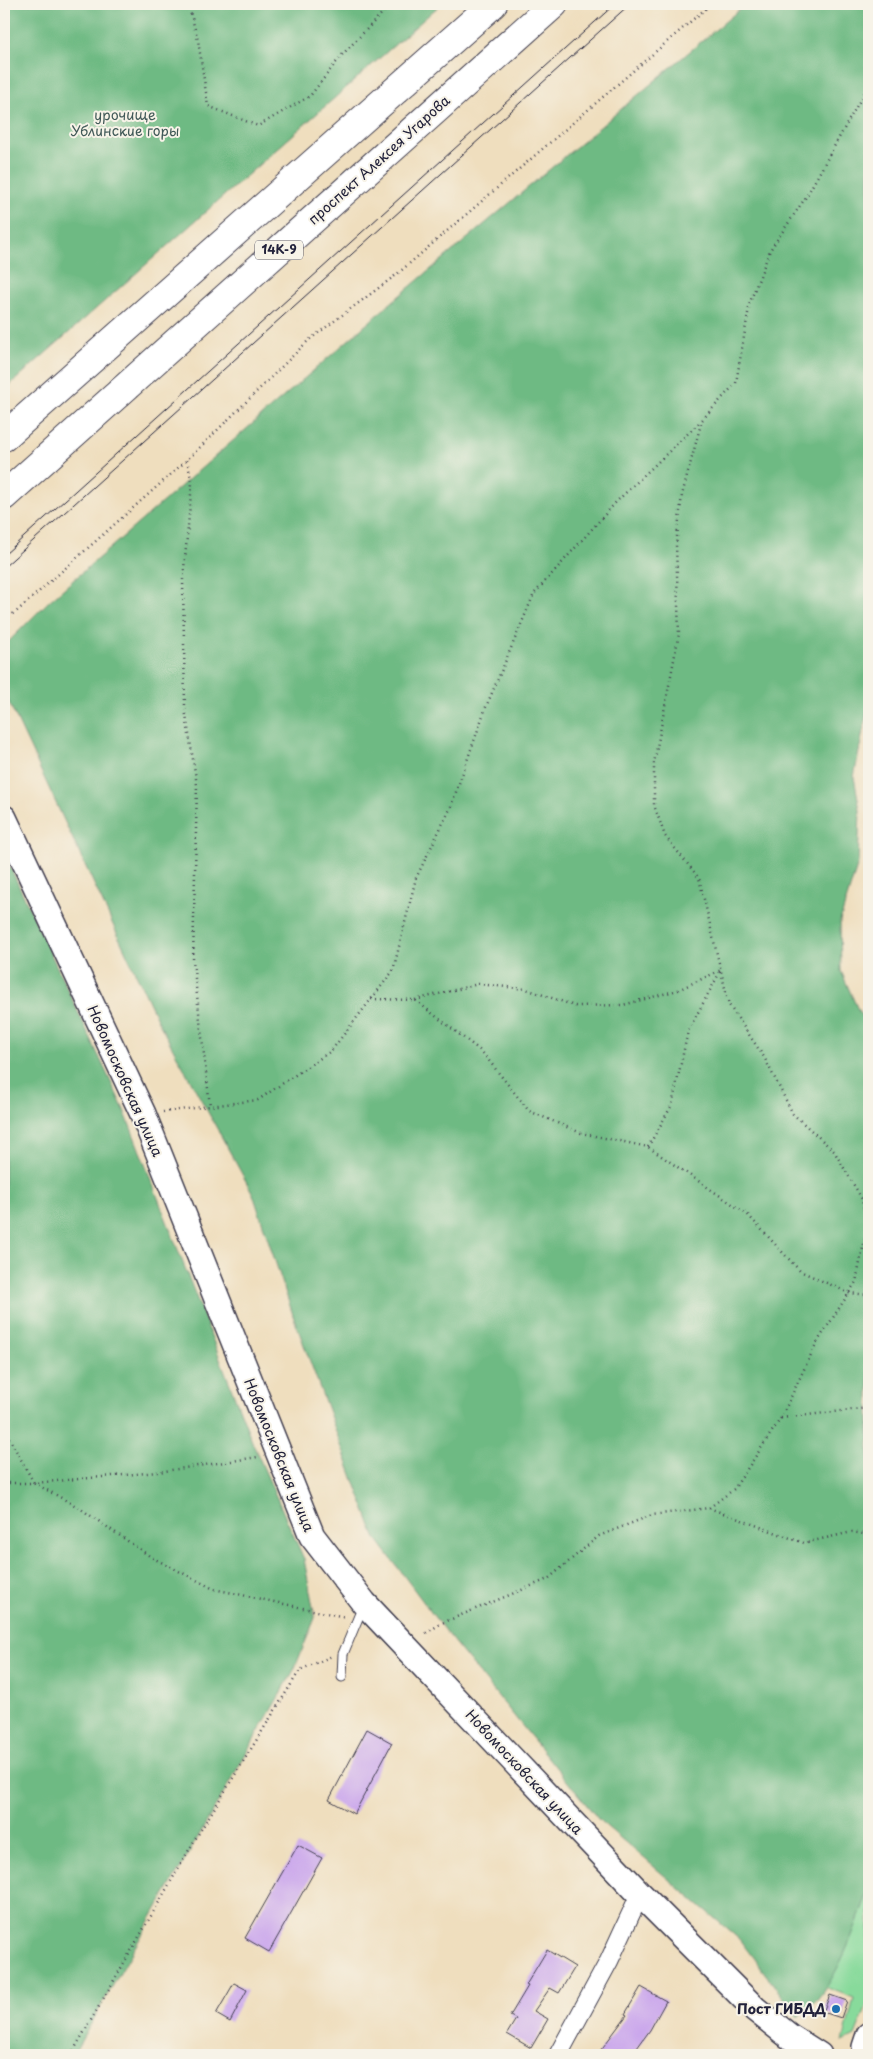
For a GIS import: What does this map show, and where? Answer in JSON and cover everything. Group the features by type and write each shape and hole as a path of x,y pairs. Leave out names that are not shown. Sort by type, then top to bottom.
{"main road":[{"path":"4,437 493,4"},
{"name":"проспект Алексея Угарова","path":"4,496 554,4"}],"street":[{"name":"Новомосковская улица","path":"4,818 143,1114 312,1536 360,1611 755,2009 789,2036 818,2055"},
{"path":"558,2055 609,1961 640,1894"}],"lane":[{"path":"342,1677 343,1654 360,1611"}],"path":[{"path":"188,4 198,40 208,106 258,126 310,96 342,56 391,4"},
{"path":"4,619 16,612 187,460 309,340 396,275 711,4"},
{"path":"143,1114 258,1100 331,1051 392,970 416,878 450,809 486,707 534,594 617,501 702,420 736,383 750,302 770,250 806,197 869,84"},
{"path":"702,420 682,495 676,545 679,634 654,763 654,805 665,836 699,878 729,1005 764,1057 793,1114 834,1151 862,1199 868,1229 856,1282 816,1344 781,1418 734,1489 709,1508"},
{"path":"187,460 192,483 183,580 185,709 197,785 193,962 210,1106"},
{"path":"371,999 415,1000 478,984 526,989 575,1006 623,1005 678,990 721,970"},
{"path":"648,1147 672,1105 688,1031 721,970"},
{"path":"415,1000 482,1052 529,1111 581,1132 648,1147 747,1214 800,1271 849,1292 869,1295"},
{"path":"781,1418 869,1408"},
{"path":"4,1429 34,1484 78,1507 151,1557 214,1589 360,1611"},
{"path":"4,1483 34,1484 216,1464 263,1456 276,1450"},
{"path":"426,1633 442,1623 548,1579 599,1536 652,1515 709,1508 804,1543 852,1532 869,1535"},
{"path":"71,2055 197,1836 300,1670 330,1656 343,1654"}],"green space":[{"name":"урочище Ублинские горы","path":"4,4 441,4 4,390"},
{"path":"746,4 869,4 869,701 854,777 860,810 858,863 840,921 841,971 859,1012 869,1027 869,1889 850,1941 833,1976 823,1992 798,2017 739,1939 599,1820 448,1635 375,1537 294,1318 253,1194 159,1023 4,692 4,646 47,603 392,302"},
{"path":"4,854 124,1110 253,1444 304,1559 315,1618 294,1670 73,2055 4,2055"},
{"path":"869,1889 869,2000 855,2036 843,2042 854,1998 825,1987 849,1943"}],"building":[{"path":"367,1729 392,1743 354,1814 329,1800"},
{"path":"298,1845 322,1858 269,1952 245,1938"},
{"path":"547,1950 575,1967 559,1993 550,1988 534,2011 548,2019 531,2048 507,2034 516,2019 510,2016"},
{"path":"234,1983 247,1990 230,2022 216,2014"},
{"path":"641,1987 666,2001 650,2030 632,2055 597,2055 627,2015 625,2014"},
{"path":"830,1995 847,2001 841,2018 823,2012"}],"tram line":[{"path":"4,555 615,4"},
{"path":"4,567 630,4"}],"place":[{"name":"Пост ГИБДД","path":"836,2009"}]}
